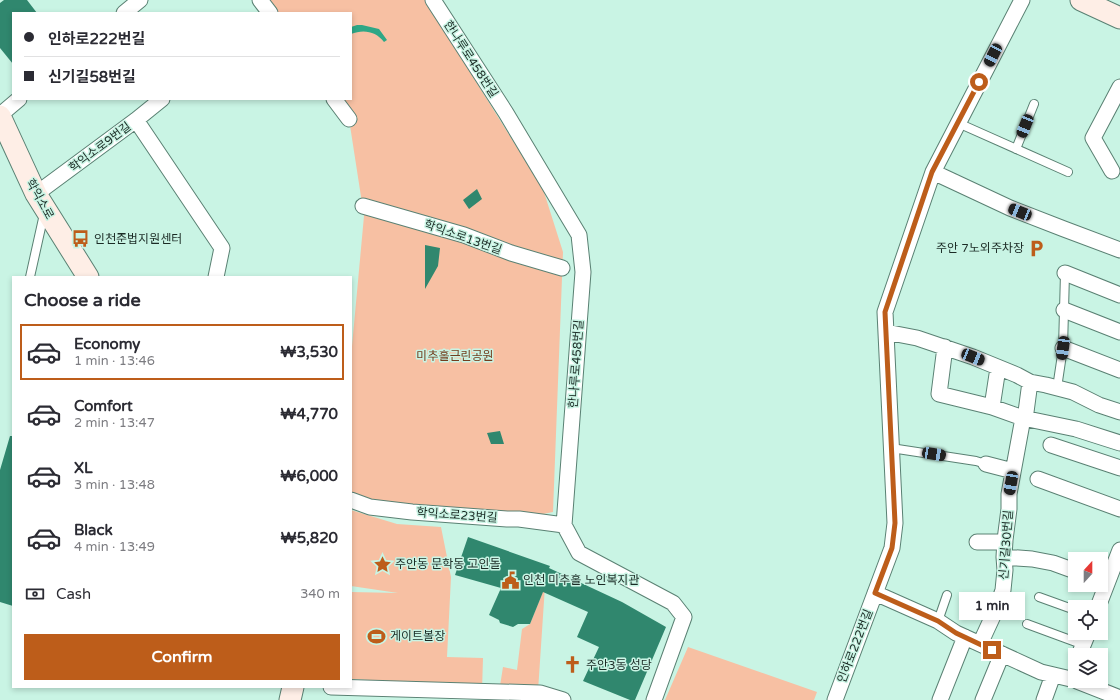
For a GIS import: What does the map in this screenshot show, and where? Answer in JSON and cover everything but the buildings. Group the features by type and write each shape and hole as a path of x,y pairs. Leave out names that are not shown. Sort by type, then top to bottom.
{"street":[{"path":"125,12 140,0"},
{"path":"260,0 269,12"},
{"name":"한나루로458번길","path":"434,0 506,113 578,235 583,272 564,525"},
{"name":"인하로222번길","path":"835,700 892,548 895,523 885,312 932,172 1022,0"},
{"path":"1081,0 1120,18"},
{"path":"1112,171 1093,138 1120,87"},
{"path":"0,115 18,100"},
{"name":"학익소로9번길","path":"41,202 161,100"},
{"path":"335,100 349,119"},
{"name":"학익소로","path":"0,115 41,202 91,275"},
{"path":"136,120 222,248 216,276"},
{"path":"932,172 1010,208 1120,250"},
{"name":"학익소로13번길","path":"363,206 464,235 510,253 562,268"},
{"path":"1065,274 1120,295"},
{"path":"1064,310 1120,332"},
{"path":"886,332 917,338 1017,375 1030,382 1073,392 1099,405 1120,412"},
{"path":"945,348 939,394 992,407 1023,418 1076,429 1120,443"},
{"path":"1063,348 1120,370"},
{"path":"992,407 998,368"},
{"name":"신기길30번길","path":"980,644 998,605 1003,590 1005,570 1004,549 1009,509 1009,494 1023,418 1026,412 1030,382"},
{"path":"1051,445 1120,468"},
{"path":"986,464 1013,472"},
{"path":"1038,479 1120,509"},
{"name":"학익소로23번길","path":"352,500 370,507 519,519 564,525"},
{"path":"564,525 579,553 673,603 684,617 654,700"},
{"path":"977,542 1068,568"},
{"path":"1108,577 1117,566 1120,550"},
{"path":"875,593 938,621 956,633 1041,672 1068,676"},
{"path":"942,699 965,637"},
{"path":"983,700 1002,654"},
{"path":"1044,700 1053,675"},
{"path":"290,700 293,688"},
{"path":"345,688 442,695 502,696 540,693 564,700"},
{"path":"1099,688 1120,698"}],"lane":[{"path":"1016,149 1034,104"},
{"path":"958,123 1068,172"},
{"path":"30,276 41,202"},
{"path":"1056,388 1063,348 1065,274"},
{"path":"891,448 976,461 986,464"},
{"path":"938,621 947,595"},
{"path":"1039,597 1068,607"},
{"path":"1027,624 1084,644"}],"green space":[{"name":"미추홀근린공원","path":"260,0 425,0 543,189 563,252 553,512 519,519 376,502 352,494 352,346 364,216 349,119 335,100 352,100 352,12 269,12"},
{"path":"352,510 397,524 441,527 451,577 447,657 483,658 482,691 403,682 352,679 352,592 398,593 352,586"},
{"path":"545,586 538,691 499,692 503,667 517,670 522,629 530,624"},
{"path":"688,647 817,692 814,700 665,700"}],"shaded area":[{"path":"362,25 379,29 387,40 384,42 377,35 365,31 352,34 352,27"}],"place":[{"name":"인천준법지원센터","path":"81,239"},
{"name":"주안 7노외주차장","path":"1037,248"},
{"name":"주안동 문학동 고인돌","path":"382,564"},
{"name":"인천 미추홀 노인복지관","path":"510,580"},
{"name":"게이트볼장","path":"377,636"},
{"name":"주안3동 성당","path":"573,665"}],"route":[{"path":"979,82 932,172 885,312 895,523 892,548 875,593 938,621 956,633 992,650"}]}
